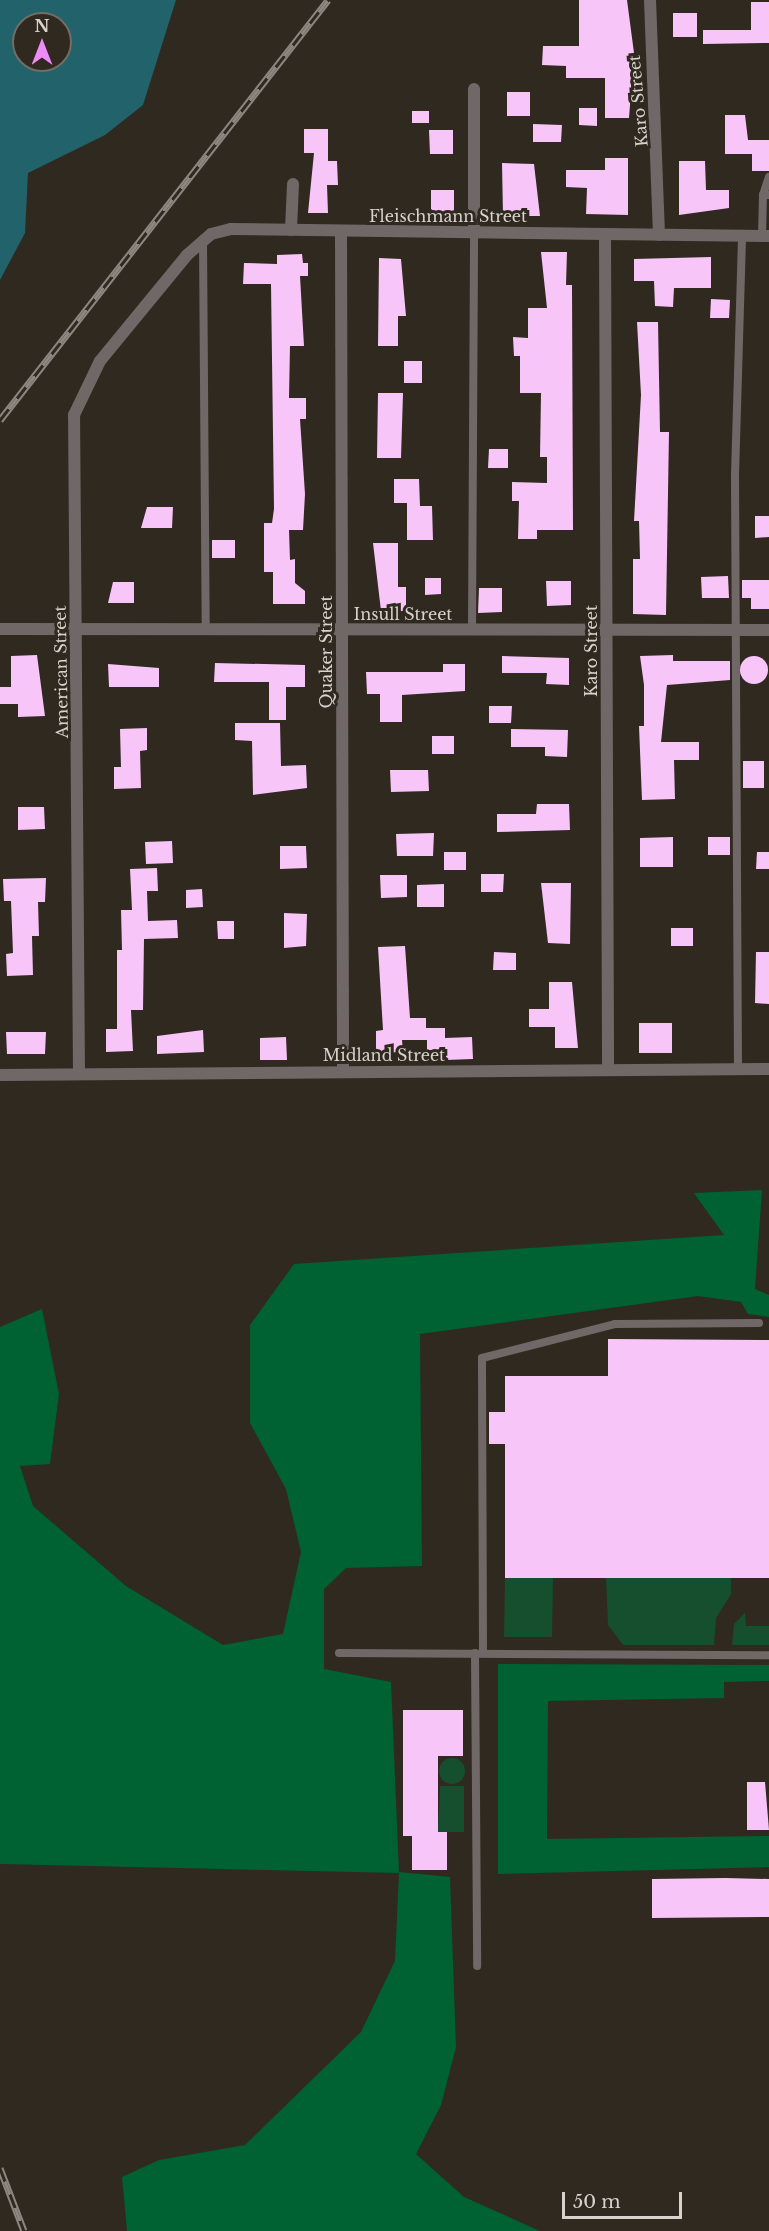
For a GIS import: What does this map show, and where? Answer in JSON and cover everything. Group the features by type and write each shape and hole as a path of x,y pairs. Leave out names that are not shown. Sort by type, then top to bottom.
{"street":[{"name":"Karo Street","path":"650,0 658,235"},
{"path":"474,90 474,232"},
{"path":"291,230 293,184"},
{"name":"Fleischmann Street","path":"154,295 203,239 231,229 766,236"},
{"name":"Quaker Street","path":"341,232 343,1072"},
{"name":"Karo Street","path":"605,234 608,1068"},
{"name":"American Street","path":"79,1074 79,631 74,416 89,377 154,295"},
{"name":"Insull Street","path":"0,629 607,632 769,630"},
{"name":"Midland Street","path":"0,1075 608,1068 769,1069"}],"lane":[{"path":"766,236 766,195 769,177"},
{"path":"472,631 474,232"},
{"path":"738,1069 737,630 742,236"},
{"path":"203,239 206,631"},
{"path":"477,1966 482,1358 615,1324 759,1323"},
{"path":"339,1653 769,1655"}],"green space":[{"path":"762,1190 755,1289 769,1295 769,1317 748,1314 741,1302 698,1296 420,1334 422,1566 346,1568 324,1589 324,1669 391,1682 399,1872 450,1877 456,2047 441,2105 416,2154 464,2197 540,2231 127,2231 122,2177 159,2160 245,2145 361,2032 395,1961 399,1873 0,1864 0,1327 42,1309 59,1394 50,1464 20,1466 33,1506 126,1586 223,1645 283,1634 301,1552 286,1489 250,1423 250,1325 294,1264 724,1235 694,1193"},
{"path":"505,1578 553,1578 552,1637 504,1637"},
{"path":"606,1578 731,1578 731,1594 716,1618 714,1645 623,1645 608,1625"},
{"path":"745,1613 746,1626 769,1626 769,1645 732,1645 734,1624"},
{"path":"498,1664 769,1665 769,1681 724,1682 724,1698 548,1701 547,1839 769,1836 769,1867 498,1874"},
{"path":"452,1758 461,1762 465,1771 461,1780 452,1784 443,1780 439,1771 443,1762"},
{"path":"440,1786 464,1786 464,1832 438,1832"}],"water":[{"path":"0,0 176,0 143,105 105,135 28,173 25,233 0,280"}],"building":[{"path":"579,0 627,0 634,53 629,118 605,118 605,78 566,78 566,66 542,65 543,46 579,46"},
{"path":"751,2 769,2 769,43 703,44 703,30 751,30"},
{"path":"673,13 697,13 697,37 673,37"},
{"path":"507,92 530,92 530,116 507,116"},
{"path":"579,108 597,108 597,126 579,125"},
{"path":"412,111 429,111 429,123 412,123"},
{"path":"725,115 745,115 748,140 769,140 769,171 752,171 752,154 725,154"},
{"path":"533,124 562,125 561,142 533,142"},
{"path":"304,129 328,129 328,161 337,161 338,185 327,185 328,213 308,213 314,153 304,153"},
{"path":"429,130 453,130 453,154 430,154"},
{"path":"605,158 628,158 628,215 586,214 587,188 566,187 566,170 605,170"},
{"path":"679,161 705,161 706,190 729,190 729,208 679,215"},
{"path":"502,163 534,164 540,216 503,216"},
{"path":"431,190 454,190 454,214 431,214"},
{"path":"541,252 567,252 566,285 572,285 573,530 537,530 537,539 518,539 519,501 512,501 512,482 547,483 547,457 540,457 541,393 520,393 520,356 514,356 513,337 528,338 528,308 547,308"},
{"path":"302,254 303,263 308,263 308,276 300,276 304,346 290,346 289,398 306,398 306,419 300,419 305,494 303,530 289,530 290,560 295,559 295,583 305,591 305,604 273,604 273,572 264,572 264,523 272,523 274,509 271,284 243,284 244,263 277,264 277,255"},
{"path":"711,257 711,288 674,288 673,307 655,306 654,281 634,281 634,259"},
{"path":"379,258 401,259 406,316 398,316 398,346 378,346"},
{"path":"711,299 730,300 729,318 710,318"},
{"path":"637,322 658,322 660,432 669,432 666,615 633,614 633,559 640,559 639,521 634,521 641,395"},
{"path":"404,361 422,361 422,383 404,383"},
{"path":"378,393 403,393 401,458 377,458"},
{"path":"489,449 508,449 508,468 488,468"},
{"path":"394,479 419,479 420,506 432,506 433,540 407,540 407,503 394,503"},
{"path":"147,507 173,507 172,528 141,528"},
{"path":"755,516 769,516 769,537 755,538"},
{"path":"212,540 235,540 235,558 212,558"},
{"path":"373,543 398,543 398,587 406,587 406,611 381,611"},
{"path":"728,576 729,598 702,598 701,577"},
{"path":"425,578 441,578 441,594 425,595"},
{"path":"742,580 769,580 769,609 751,609 751,598 742,598"},
{"path":"546,581 571,581 571,605 547,606"},
{"path":"113,582 134,582 134,603 108,603"},
{"path":"479,588 502,588 502,612 478,613"},
{"path":"37,655 45,716 18,717 18,704 0,704 0,687 11,687 11,656"},
{"path":"673,655 673,661 730,661 730,680 667,685 661,742 699,742 699,760 674,760 675,799 642,800 639,726 644,726 644,685 640,656"},
{"path":"502,656 569,658 569,685 546,684 547,673 502,673"},
{"path":"754,656 764,660 768,670 764,680 754,684 744,680 740,670 744,660"},
{"path":"215,663 305,665 305,687 286,687 286,720 269,720 269,682 214,682"},
{"path":"108,664 159,668 159,687 109,687"},
{"path":"443,664 465,664 465,691 402,695 402,722 380,722 380,694 367,694 366,672 443,672"},
{"path":"489,706 512,706 511,723 489,723"},
{"path":"235,723 280,723 281,766 306,765 307,788 253,795 252,741 235,740"},
{"path":"147,728 147,750 140,751 141,788 114,789 114,767 121,767 120,729"},
{"path":"511,729 568,730 567,757 545,756 545,747 511,747"},
{"path":"432,736 454,736 454,754 432,754"},
{"path":"743,761 764,761 764,788 743,788"},
{"path":"390,770 428,770 429,791 391,792"},
{"path":"537,804 569,804 570,830 497,832 497,814 536,814"},
{"path":"18,807 44,807 45,829 18,830"},
{"path":"434,833 433,856 397,856 396,834"},
{"path":"673,837 673,867 640,867 640,838"},
{"path":"708,837 730,837 730,855 708,855"},
{"path":"172,841 173,863 146,864 145,842"},
{"path":"280,846 306,846 307,868 280,869"},
{"path":"444,852 466,852 466,870 444,870"},
{"path":"757,852 769,852 769,869 756,869"},
{"path":"157,868 158,891 147,891 148,921 177,920 178,938 144,939 143,1010 131,1010 133,1051 106,1052 106,1029 117,1029 117,950 122,950 121,910 132,910 130,869"},
{"path":"481,874 504,874 503,892 481,892"},
{"path":"380,875 407,875 407,897 381,898"},
{"path":"46,878 45,902 38,902 39,936 32,936 33,975 7,976 6,954 13,953 11,901 4,901 3,879"},
{"path":"541,883 571,883 570,944 548,943"},
{"path":"444,884 444,907 417,907 417,885"},
{"path":"202,889 203,907 186,908 186,890"},
{"path":"284,913 307,914 306,946 284,948"},
{"path":"217,921 234,921 234,939 218,939"},
{"path":"671,928 693,928 693,946 671,946"},
{"path":"405,946 410,1018 426,1018 426,1028 445,1028 445,1038 472,1037 473,1059 446,1060 446,1050 427,1050 427,1040 402,1040 403,1052 376,1053 376,1031 383,1030 378,947"},
{"path":"494,952 516,953 516,970 493,970"},
{"path":"756,952 769,952 769,1004 755,1003"},
{"path":"549,982 572,982 578,1048 555,1048 555,1027 529,1027 529,1009 549,1009"},
{"path":"639,1023 672,1023 672,1053 639,1053"},
{"path":"203,1030 204,1052 157,1054 157,1036"},
{"path":"6,1032 46,1032 45,1054 7,1054"},
{"path":"286,1037 287,1060 260,1060 260,1038"},
{"path":"608,1339 769,1340 769,1578 505,1578 505,1444 489,1444 489,1412 505,1412 505,1376 608,1376"},
{"path":"403,1710 463,1710 463,1756 438,1756 438,1832 447,1832 447,1870 412,1870 412,1836 403,1836"},
{"path":"747,1782 765,1782 769,1830 747,1830"},
{"path":"652,1879 769,1879 769,1917 652,1918"}],"railway":[{"path":"0,420 328,0"},
{"path":"0,2168 24,2231"}]}
